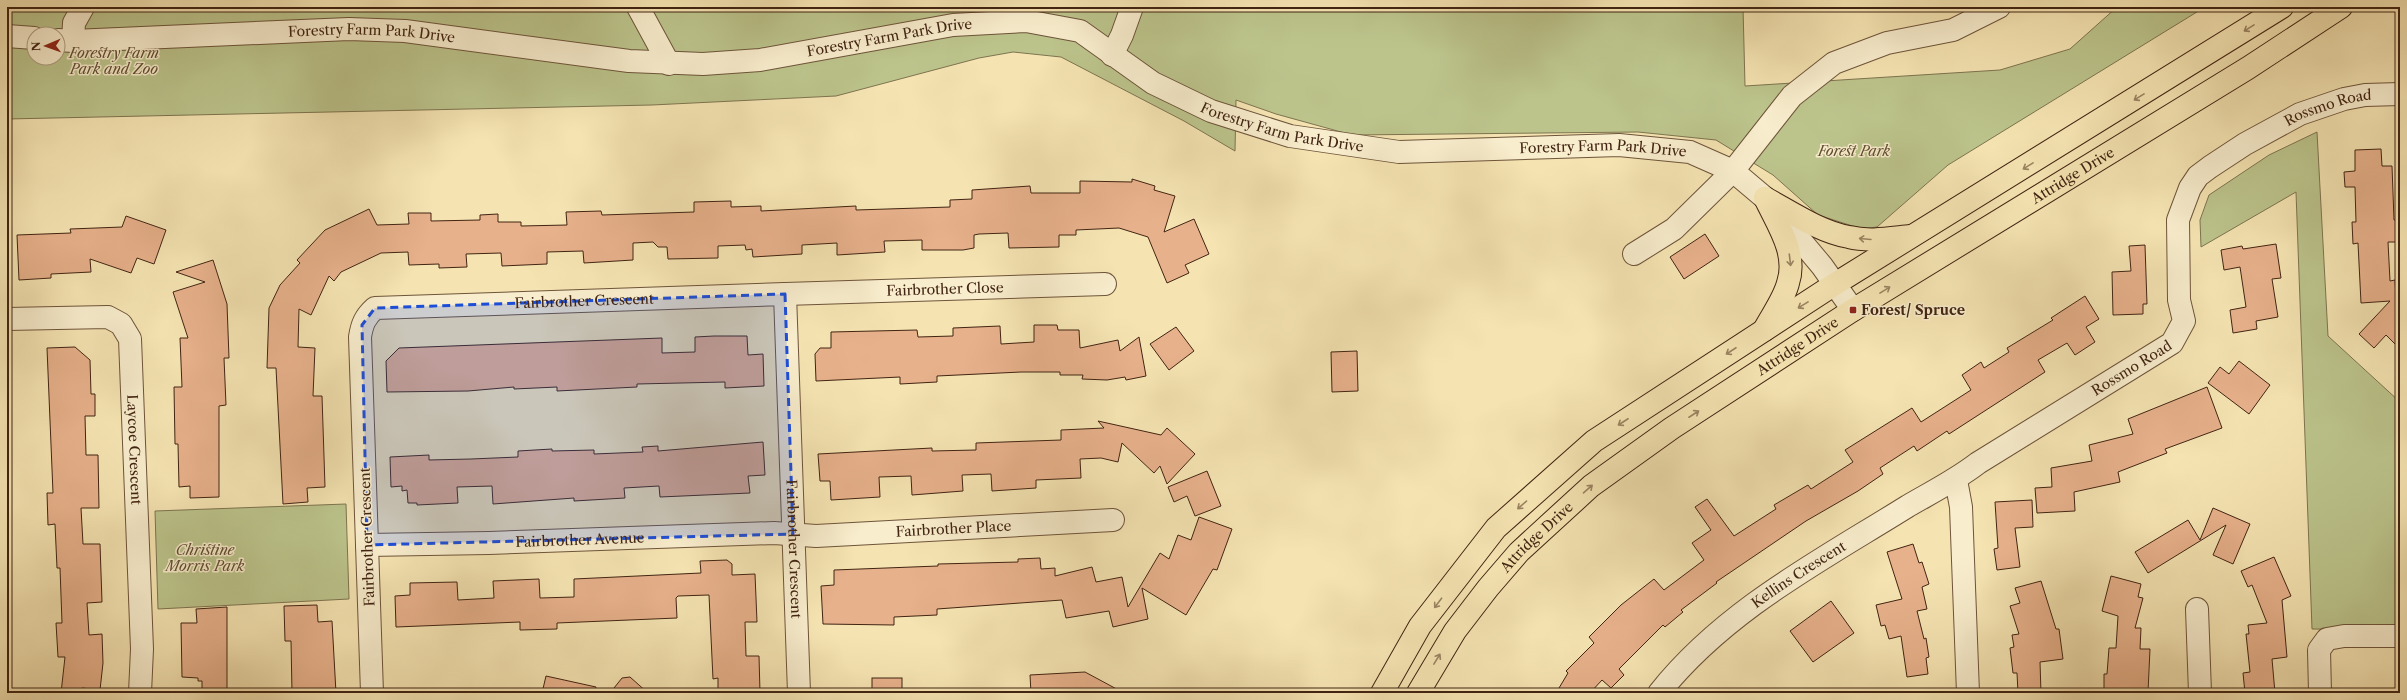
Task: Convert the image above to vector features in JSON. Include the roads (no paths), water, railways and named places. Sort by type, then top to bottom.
[{"type":"main road","points":[[1382,693],[1420,626],[1496,528],[1594,442],[1836,284],[1918,235],[2282,7]]},
{"type":"main road","name":"Attridge Drive","points":[[1418,693],[1455,631],[1488,588],[1519,552],[1591,486],[1672,428],[1853,310],[2248,68],[2341,7]]},
{"type":"main road","points":[[1765,198],[1815,224],[1848,237],[1872,240],[1918,235]]},
{"type":"main road","points":[[1764,330],[1788,283],[1791,262],[1786,241],[1765,198]]},
{"type":"street","name":"Forestry Farm Park Drive","points":[[83,7],[66,40],[349,29],[398,30],[629,61],[669,64],[703,64],[760,60],[953,25],[1026,21],[1080,31],[1154,83],[1211,111],[1290,136],[1319,142],[1399,152],[1619,145],[1690,152],[1733,171],[1765,198],[1836,284],[1853,310]]},
{"type":"street","points":[[638,7],[669,64]]},
{"type":"street","points":[[1112,54],[1122,35],[1132,7]]},
{"type":"street","points":[[1634,254],[1674,229],[1733,171],[1792,96],[1834,63],[1887,43],[1954,30],[1999,7]]},
{"type":"street","points":[[7,36],[26,37]]},
{"type":"street","name":"Rossmo Road","points":[[1956,480],[1978,463],[2172,343],[2184,321],[2179,300],[2178,220],[2190,188],[2210,166],[2245,144],[2314,108],[2344,99],[2365,95],[2400,94]]},
{"type":"street","name":"Fairbrother Close","points":[[785,294],[1105,284]]},
{"type":"street","name":"Fairbrother Crescent","points":[[372,693],[360,337],[362,325],[367,315],[375,308],[785,294],[799,693]]},
{"type":"street","name":"Laycoe Crescent","points":[[7,320],[108,317],[121,324],[130,339],[142,649],[140,693]]},
{"type":"street","points":[[1956,480],[1961,507],[1968,693]]},
{"type":"street","name":"Kellins Crescent","points":[[1659,693],[1682,666],[1709,640],[1767,593],[1921,498],[1956,480]]},
{"type":"street","name":"Fairbrother Place","points":[[794,534],[816,536],[1113,520]]},
{"type":"street","name":"Fairbrother Avenue","points":[[367,545],[489,543],[774,533],[794,534]]},
{"type":"street","points":[[2197,609],[2200,693]]},
{"type":"street","points":[[2320,693],[2319,650],[2327,639],[2344,636],[2400,636]]},
{"type":"place","name":"Forest/ Spruce","points":[[1853,310]]},
{"type":"park label","name":"Forestry Farm Park and Zoo","points":[[114,62]]},
{"type":"park label","name":"Forest Park","points":[[1854,151]]},
{"type":"park label","name":"Christine Morris Park","points":[[205,558]]}]
